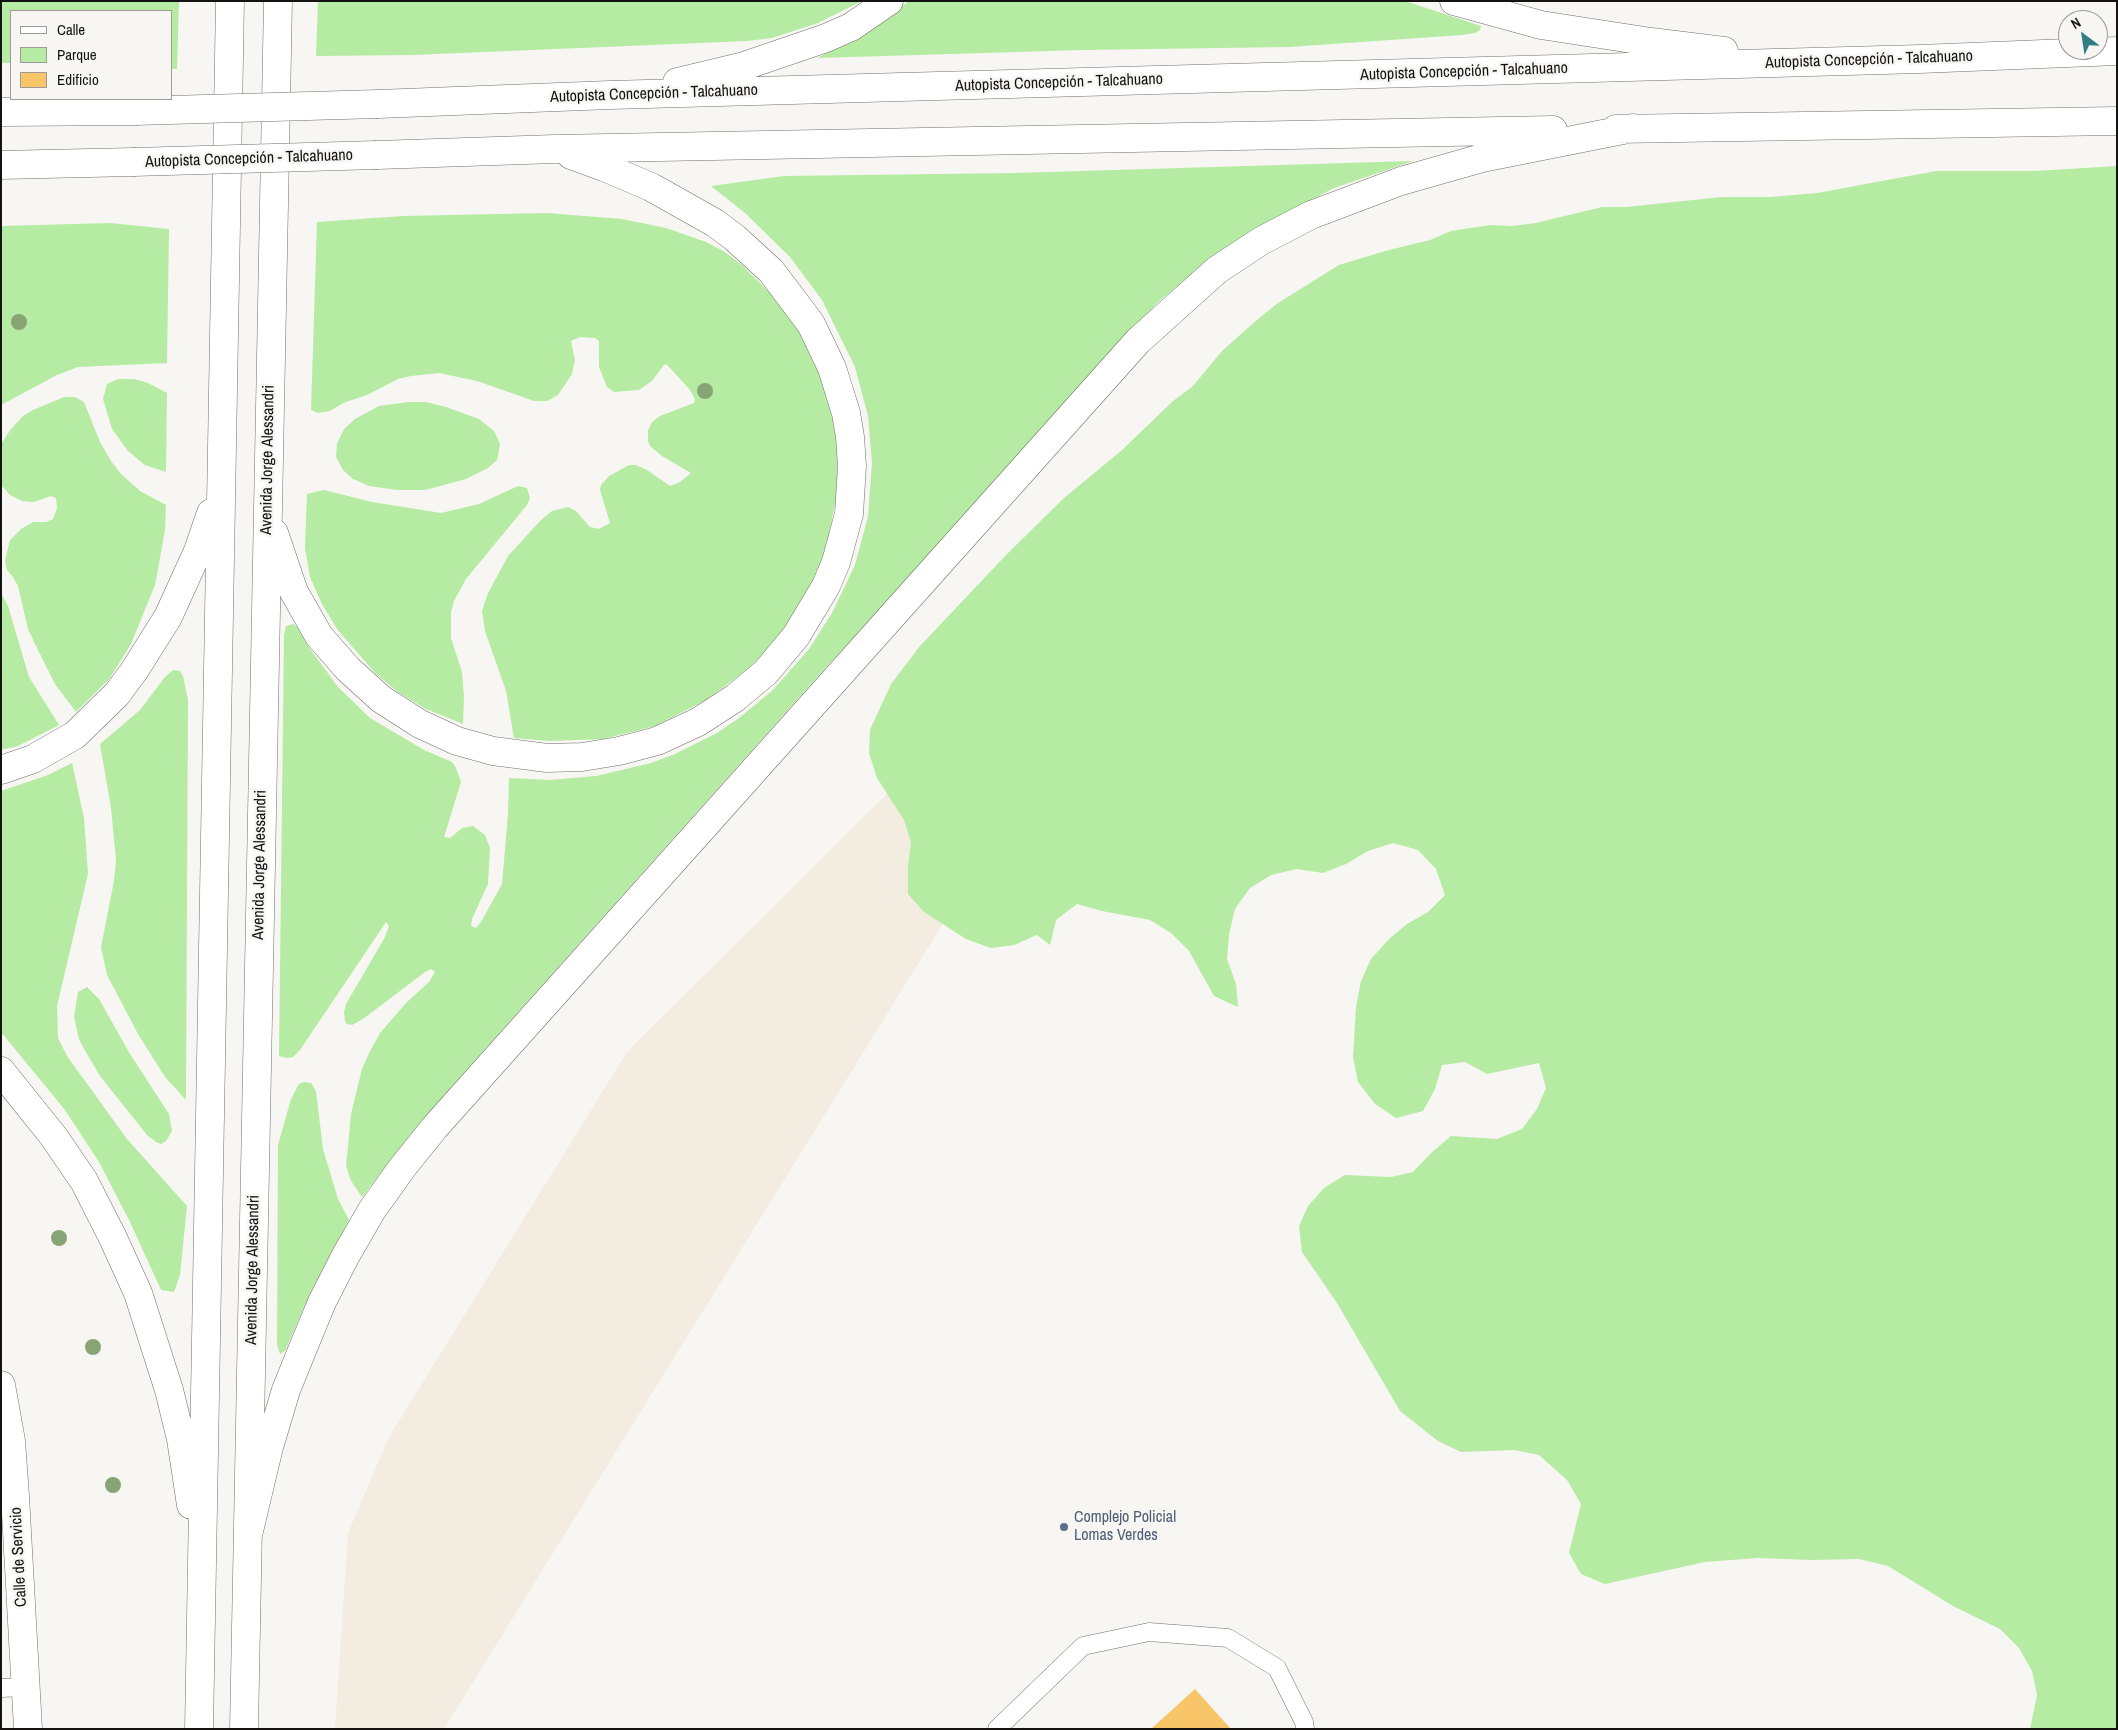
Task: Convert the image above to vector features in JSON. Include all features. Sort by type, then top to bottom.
[{"type":"main road","points":[[200,1729],[220,485],[230,1]]},
{"type":"main road","name":"Avenida Jorge Alessandri","points":[[244,1729],[278,1]]},
{"type":"main road","points":[[610,95],[744,66],[798,48],[851,27],[889,1]]},
{"type":"main road","points":[[1454,1],[1540,25],[1651,42],[1727,51],[1920,59]]},
{"type":"main road","name":"Autopista Concepción - Talcahuano","points":[[1,112],[378,104],[610,95],[1920,59],[2117,51]]},
{"type":"main road","name":"Autopista Concepción - Talcahuano","points":[[1,165],[555,149],[1633,128],[2117,121]]},
{"type":"main road","points":[[248,1535],[269,1447],[286,1390],[307,1338],[346,1255],[372,1210],[402,1168],[435,1127],[1138,341],[1217,270],[1261,241],[1311,215],[1401,182],[1482,158],[1633,128]]},
{"type":"main road","points":[[267,508],[276,542],[294,592],[311,622],[332,652],[364,686],[401,712],[450,738],[493,752],[547,758],[582,757],[619,751],[658,741],[698,722],[729,702],[766,672],[796,636],[817,604],[836,562],[848,514],[851,493],[852,466],[846,413],[832,368],[823,347],[811,324],[771,271],[735,238],[715,223],[651,187],[555,149]]},
{"type":"main road","points":[[1,770],[33,759],[75,736],[95,717],[122,686],[168,617],[198,551],[220,485]]},
{"type":"main road","points":[[1,1071],[54,1138],[84,1181],[138,1293],[169,1390],[181,1439],[203,1579]]},
{"type":"main road","name":"Calle de Servicio","points":[[1,1385],[11,1441],[14,1478],[14,1687],[28,1729]]},
{"type":"lane","points":[[997,1729],[1083,1646],[1149,1632],[1228,1638],[1269,1663],[1277,1668],[1304,1722],[1305,1729]]},
{"type":"shaded area","points":[[1083,599],[1128,625],[444,1729],[335,1729],[348,1533],[389,1437],[627,1052]]},
{"type":"green space","points":[[1,1],[179,1],[177,69],[172,69],[172,10],[10,10],[10,63],[1,63]]},
{"type":"green space","points":[[318,1],[862,1],[818,23],[772,38],[747,41],[413,55],[316,56]]},
{"type":"green space","points":[[909,1],[1405,1],[1481,26],[1480,30],[1475,33],[1462,35],[1289,47],[1084,50],[817,58],[869,31]]},
{"type":"green space","points":[[1413,161],[1334,188],[1247,234],[1216,254],[1158,302],[1100,364],[967,516],[828,665],[469,1067],[409,1136],[362,1197],[351,1181],[346,1166],[351,1114],[362,1069],[380,1033],[406,1003],[429,982],[435,972],[431,969],[425,972],[363,1019],[352,1025],[347,1024],[344,1012],[346,1004],[385,937],[389,926],[386,922],[300,1050],[293,1057],[279,1056],[284,635],[286,626],[293,624],[297,627],[310,649],[338,687],[370,718],[424,750],[452,762],[456,768],[461,782],[444,837],[450,838],[462,828],[473,826],[485,835],[490,848],[488,884],[472,919],[471,926],[476,928],[502,884],[509,778],[550,780],[596,776],[651,763],[675,754],[717,733],[739,718],[773,690],[809,649],[832,613],[855,565],[868,516],[872,463],[868,416],[855,367],[822,300],[790,257],[745,213],[711,186],[784,176],[1015,173]]},
{"type":"green space","points":[[2117,166],[2117,1729],[2030,1729],[2037,1695],[2032,1671],[2019,1648],[2000,1629],[1953,1606],[1888,1566],[1859,1559],[1758,1558],[1705,1562],[1605,1584],[1581,1574],[1569,1553],[1581,1504],[1567,1480],[1539,1455],[1514,1450],[1461,1452],[1438,1441],[1400,1411],[1337,1303],[1302,1252],[1299,1226],[1308,1206],[1324,1188],[1345,1175],[1391,1177],[1413,1172],[1451,1136],[1497,1139],[1522,1129],[1537,1109],[1546,1088],[1539,1063],[1487,1074],[1465,1062],[1442,1065],[1435,1089],[1423,1111],[1396,1118],[1375,1104],[1358,1082],[1353,1057],[1356,1007],[1361,981],[1371,959],[1389,939],[1407,924],[1428,912],[1445,895],[1436,869],[1418,850],[1393,843],[1368,851],[1346,864],[1323,873],[1297,869],[1271,875],[1250,888],[1235,909],[1229,934],[1227,959],[1236,984],[1238,1007],[1214,996],[1189,951],[1171,933],[1150,920],[1077,904],[1056,920],[1050,945],[1037,935],[1014,945],[991,948],[966,939],[924,912],[908,894],[908,867],[911,842],[904,820],[877,778],[869,753],[870,730],[891,684],[920,646],[1007,554],[1064,498],[1121,451],[1173,401],[1192,387],[1222,351],[1258,319],[1278,303],[1339,265],[1430,240],[1451,231],[1490,225],[1512,226],[1536,223],[1602,207],[1626,207],[1722,197],[1771,197],[1817,193],[1936,171],[2035,171]]},
{"type":"green space","points":[[547,213],[622,219],[666,228],[706,242],[725,252],[743,266],[777,300],[806,340],[817,365],[833,414],[837,440],[837,494],[827,545],[810,592],[784,632],[749,668],[706,700],[655,726],[603,739],[550,741],[514,738],[506,691],[485,631],[482,611],[488,593],[508,556],[541,520],[552,511],[568,507],[576,511],[590,527],[599,529],[610,523],[600,490],[601,485],[609,476],[629,465],[636,465],[647,470],[670,486],[680,482],[691,473],[662,456],[650,446],[648,441],[648,430],[652,422],[660,416],[694,403],[695,399],[690,390],[666,364],[652,381],[639,390],[614,392],[607,387],[599,367],[599,341],[595,338],[580,337],[571,341],[575,360],[572,374],[558,395],[547,401],[534,401],[477,381],[439,373],[398,379],[367,395],[343,403],[330,411],[318,413],[311,410],[317,222],[403,216]]},
{"type":"green space","points":[[110,223],[169,229],[167,363],[78,367],[57,375],[1,405],[1,226]]},
{"type":"green space","points":[[118,379],[134,379],[148,383],[167,393],[166,472],[145,465],[128,451],[112,429],[103,399],[107,384]]},
{"type":"green space","points":[[64,397],[75,397],[84,402],[100,442],[121,474],[140,491],[166,505],[165,530],[155,585],[131,644],[110,678],[76,712],[55,684],[35,644],[28,629],[18,586],[7,570],[5,561],[10,540],[21,529],[33,522],[46,522],[53,519],[57,508],[56,498],[51,496],[34,502],[22,501],[10,495],[1,485],[1,444],[11,429],[23,416]]},
{"type":"green space","points":[[426,402],[479,419],[494,431],[497,437],[500,445],[497,460],[488,468],[466,479],[425,490],[397,490],[369,486],[353,479],[343,470],[336,457],[337,444],[344,429],[355,419],[379,406]]},
{"type":"green space","points":[[518,486],[527,488],[530,498],[527,505],[466,579],[454,601],[451,612],[451,638],[462,672],[464,697],[463,724],[426,709],[398,692],[375,673],[337,629],[322,604],[310,577],[305,548],[307,494],[324,490],[372,502],[441,513],[479,504]]},
{"type":"green space","points":[[1,593],[8,606],[29,677],[59,725],[18,746],[1,750]]},
{"type":"green space","points":[[173,670],[180,671],[183,676],[188,700],[186,1100],[165,1077],[138,1034],[107,975],[101,947],[114,881],[116,860],[111,808],[100,744],[140,710],[165,677]]},
{"type":"green space","points":[[72,763],[84,818],[88,874],[57,1006],[58,1038],[67,1056],[127,1139],[187,1206],[180,1275],[174,1292],[161,1290],[130,1222],[99,1162],[65,1110],[1,1032],[1,791],[48,775]]},
{"type":"green space","points":[[87,987],[99,999],[130,1054],[169,1114],[172,1131],[166,1141],[161,1144],[147,1135],[100,1076],[79,1039],[74,1017],[78,992]]},
{"type":"green space","points":[[304,1082],[311,1083],[316,1091],[323,1149],[338,1199],[349,1220],[304,1307],[285,1351],[280,1354],[277,1345],[278,1145],[291,1099],[299,1084]]},
{"type":"building","points":[[1195,1689],[1231,1729],[1151,1729]]},
{"type":"place","name":"Complejo Policial Lomas Verdes","points":[[1064,1527]]}]
